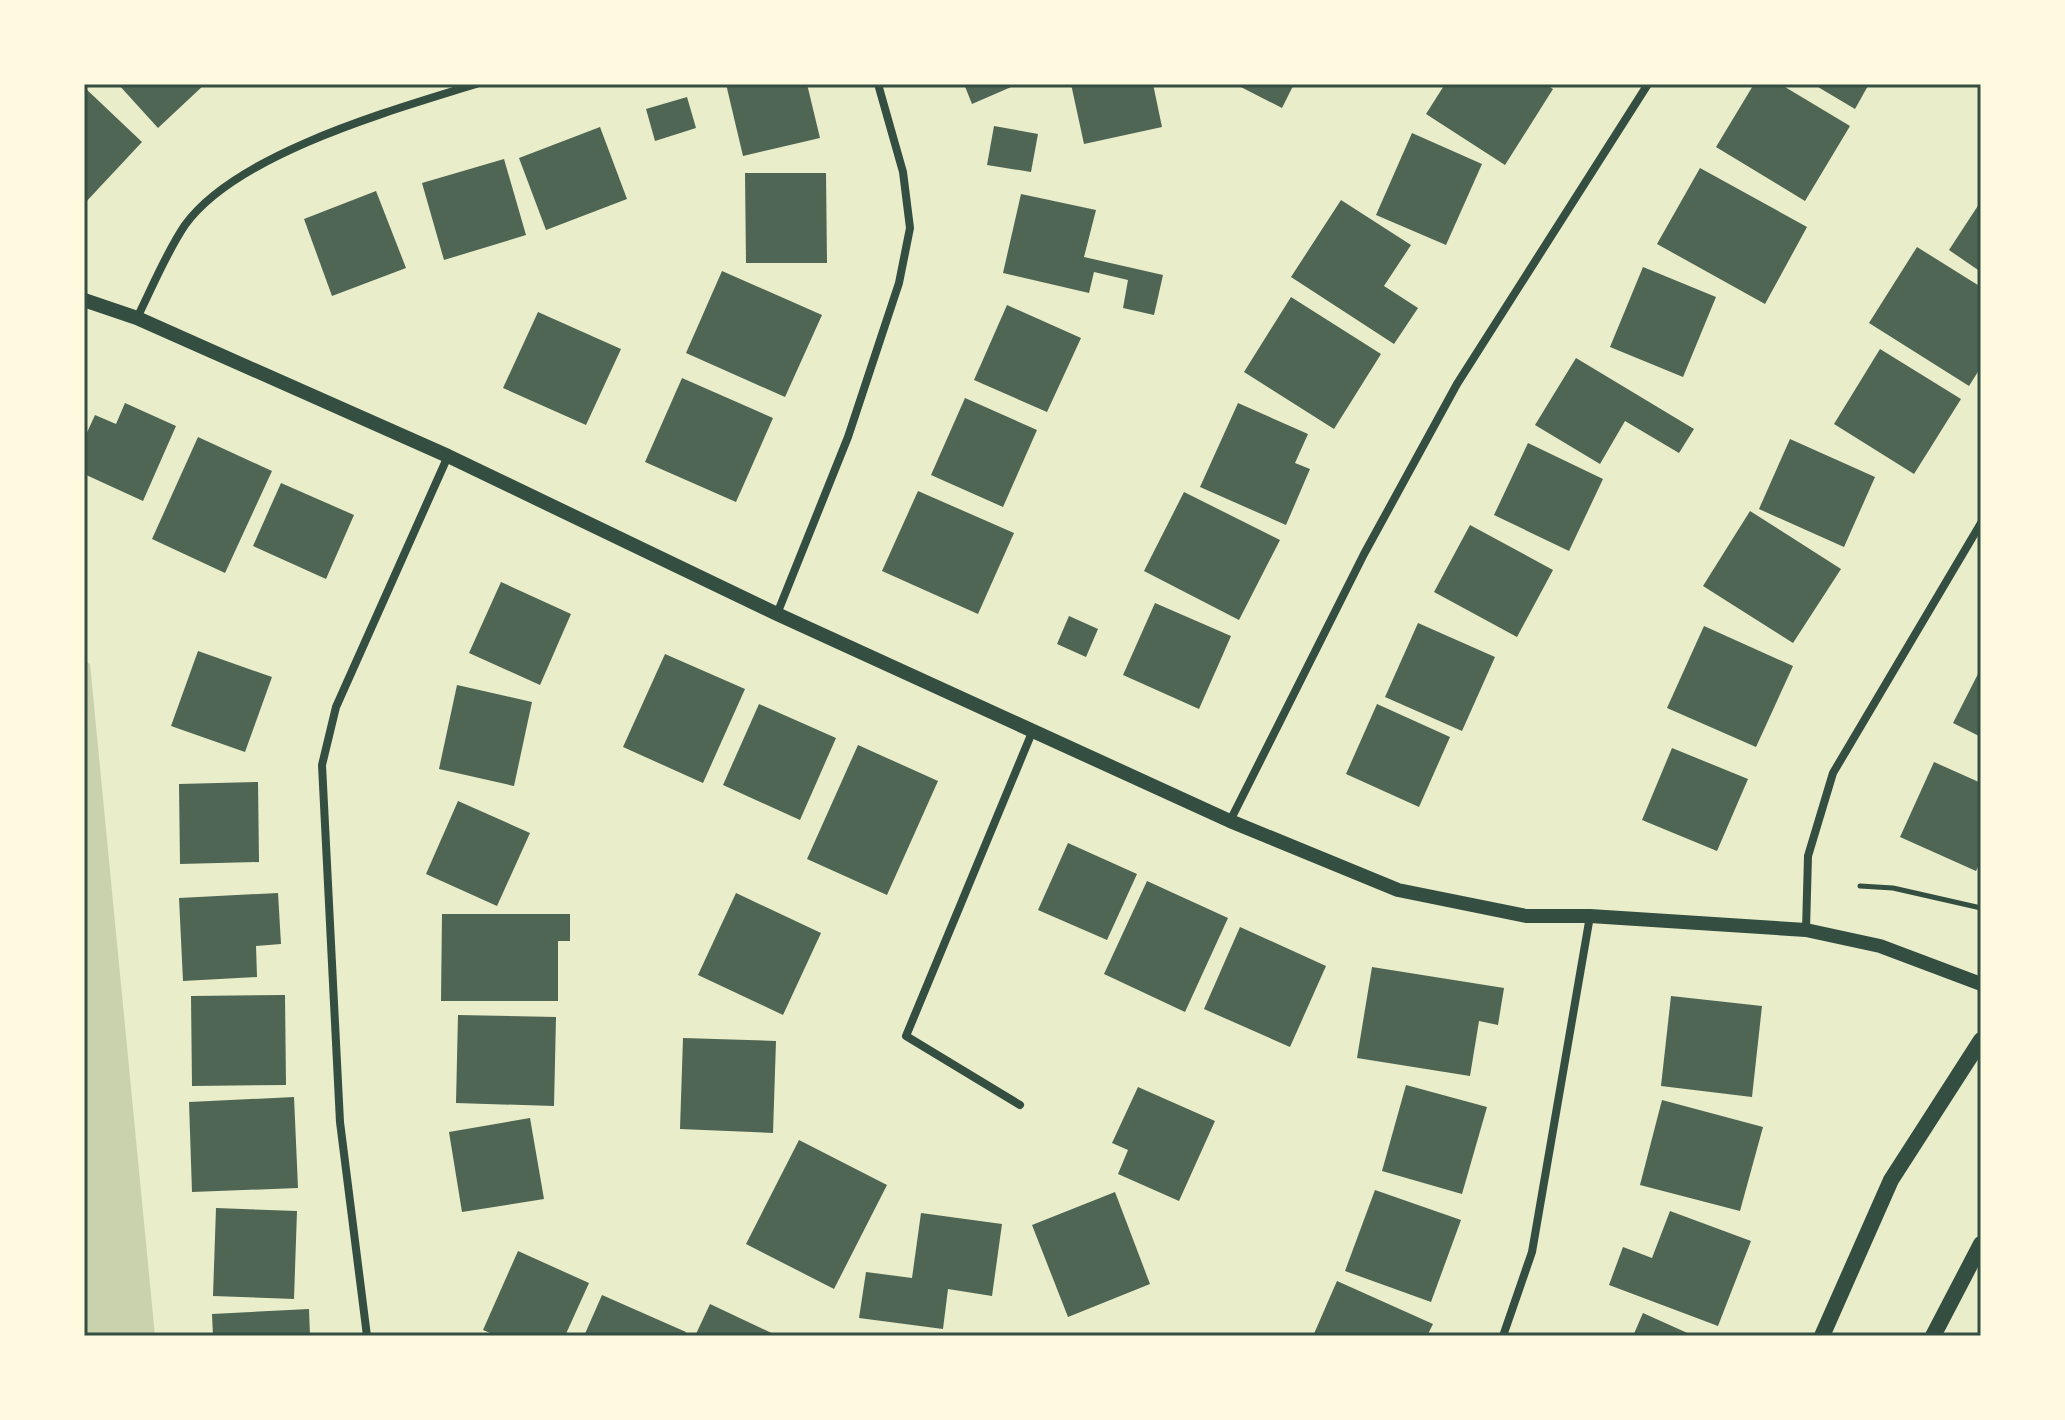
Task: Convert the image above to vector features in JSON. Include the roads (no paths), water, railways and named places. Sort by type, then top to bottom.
[{"type":"main road","points":[[1822,1336],[1891,1180],[1981,1040]]},
{"type":"main road","points":[[1933,1336],[1981,1244]]},
{"type":"street","points":[[137,318],[186,224],[227,186],[284,153],[394,109],[476,84]]},
{"type":"street","points":[[777,614],[848,437],[899,283],[910,228],[903,172],[878,84]]},
{"type":"street","points":[[1230,821],[1364,554],[1457,384],[1648,84]]},
{"type":"street","points":[[84,300],[137,318],[448,456],[777,614],[1230,821],[1398,890],[1526,916],[1590,916],[1806,930],[1880,946],[1981,984]]},
{"type":"street","points":[[367,1336],[340,1122],[322,765],[336,707],[448,456]]},
{"type":"street","points":[[1806,930],[1808,856],[1833,773],[1981,523]]},
{"type":"street","points":[[1020,1105],[906,1036],[1033,730]]},
{"type":"street","points":[[1503,1336],[1532,1252],[1590,916]]}]
